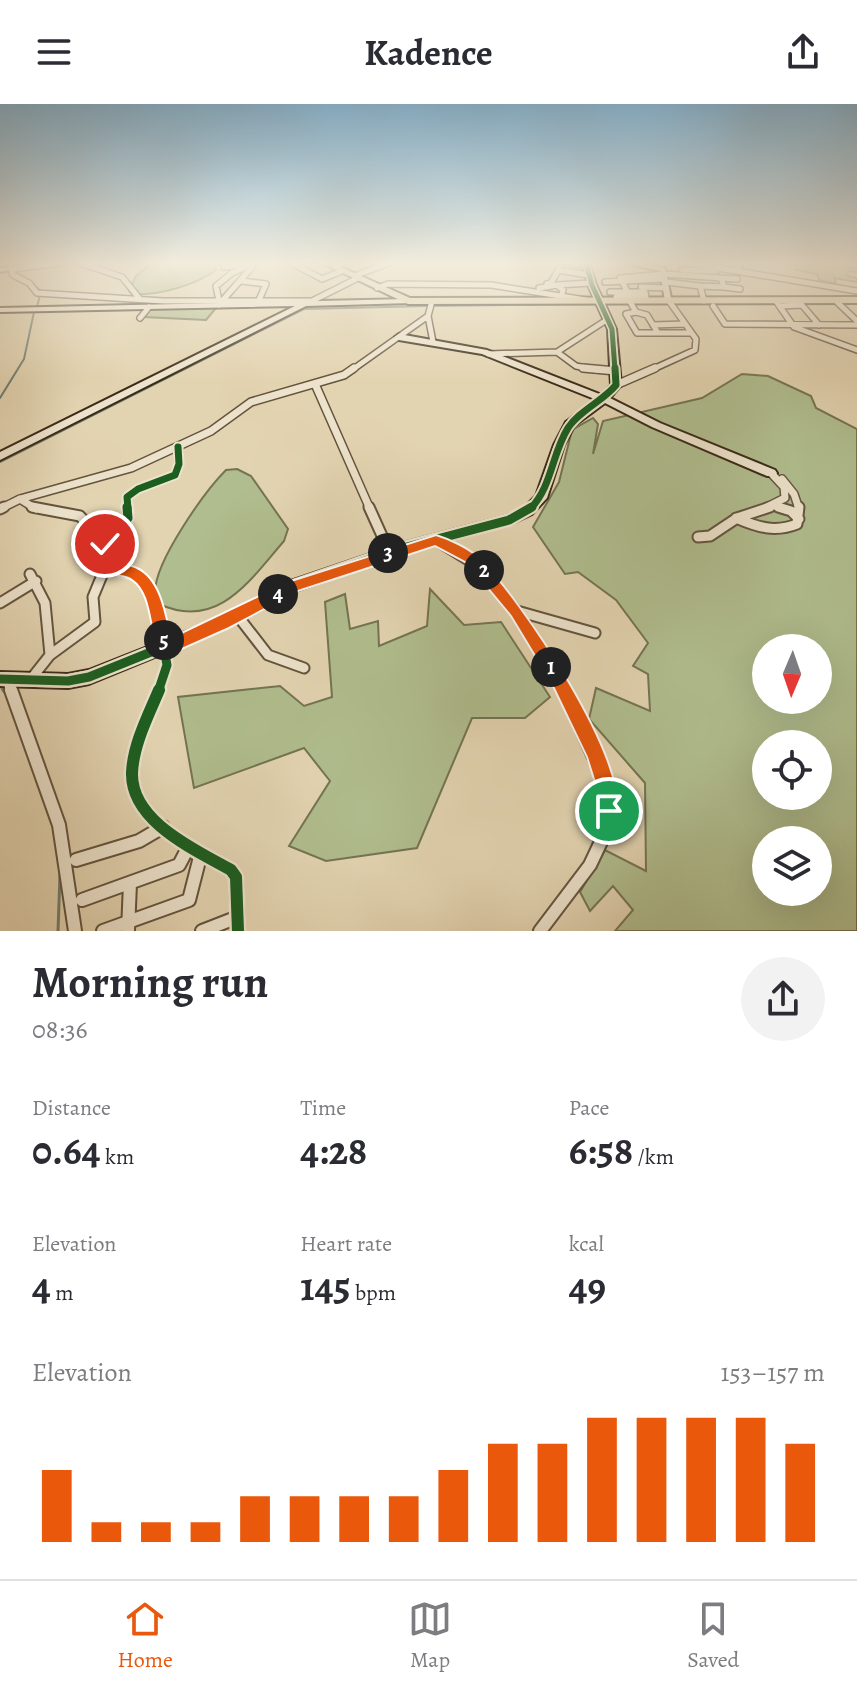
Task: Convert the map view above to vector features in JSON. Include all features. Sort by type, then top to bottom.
[{"type":"main road","points":[[662,302],[778,304],[846,302]]},
{"type":"street","points":[[212,302],[378,302]]},
{"type":"street","points":[[0,310],[149,307],[228,302]]},
{"type":"street","points":[[0,509],[20,499],[131,468],[230,420],[251,402],[344,375],[428,316],[432,302]]},
{"type":"street","points":[[599,302],[608,319],[616,385]]},
{"type":"street","points":[[628,302],[626,314],[637,333],[691,333]]},
{"type":"street","points":[[634,302],[658,333]]},
{"type":"street","points":[[0,456],[306,303]]},
{"type":"street","points":[[75,931],[59,825],[2,676],[68,681],[89,677],[166,648],[293,586],[403,548],[509,520],[534,507],[541,498],[563,435],[580,414],[604,399],[616,385],[695,350],[697,343],[670,303]]},
{"type":"street","points":[[709,303],[725,324],[857,323]]},
{"type":"street","points":[[837,303],[857,323]]},
{"type":"street","points":[[778,304],[791,325],[857,350]]},
{"type":"street","points":[[778,304],[802,305],[819,325]]},
{"type":"street","points":[[141,317],[149,307]]},
{"type":"street","points":[[428,316],[433,342]]},
{"type":"street","points":[[488,354],[557,352],[608,319]]},
{"type":"street","points":[[653,325],[685,324]]},
{"type":"street","points":[[399,337],[488,354],[604,399],[656,425],[771,473],[787,483],[796,495],[799,519]]},
{"type":"street","points":[[557,352],[564,361],[579,367],[616,371]]},
{"type":"street","points":[[315,384],[383,538],[403,548]]},
{"type":"street","points":[[31,679],[50,655],[95,622],[93,597],[105,568],[101,551],[128,518],[125,502],[130,493],[175,475],[179,464],[178,447]]},
{"type":"street","points":[[698,537],[711,537],[736,518],[773,506],[787,494],[771,473]]},
{"type":"street","points":[[20,499],[36,512],[62,512],[87,520],[96,539],[105,544]]},
{"type":"street","points":[[773,506],[791,511],[799,519]]},
{"type":"street","points":[[736,518],[757,528],[774,530],[790,527],[799,519]]},
{"type":"street","points":[[372,559],[383,538]]},
{"type":"street","points":[[436,540],[472,559],[516,611],[558,678],[595,754],[608,792],[607,828],[596,853],[579,881],[545,919],[540,931]]},
{"type":"street","points":[[105,568],[134,573],[144,583],[156,604],[166,648],[167,665],[132,775],[139,800],[163,827],[231,870],[236,877],[238,924],[202,931]]},
{"type":"street","points":[[0,603],[33,578],[46,603],[50,655]]},
{"type":"street","points":[[516,611],[595,633]]},
{"type":"street","points":[[237,615],[268,655],[304,668]]},
{"type":"street","points":[[76,860],[139,841],[163,827]]},
{"type":"street","points":[[82,900],[179,865],[195,850]]},
{"type":"street","points":[[103,931],[129,926],[189,900],[195,850]]},
{"type":"street","points":[[129,926],[130,883]]},
{"type":"green space","points":[[216,308],[206,320],[145,317],[150,309]]},
{"type":"green space","points":[[742,374],[768,376],[811,396],[816,408],[857,429],[857,931],[615,931],[633,910],[613,886],[590,911],[580,892],[605,850],[646,871],[645,783],[589,719],[596,688],[650,711],[648,674],[633,666],[648,643],[616,600],[578,572],[565,574],[533,527],[559,482],[572,430],[593,418],[598,424],[593,454],[603,421],[702,398]]},
{"type":"green space","points":[[237,469],[251,476],[288,529],[284,541],[245,585],[216,606],[199,611],[180,611],[159,604],[155,592],[157,579],[172,545],[217,480],[226,470]]},
{"type":"green space","points":[[430,589],[464,625],[501,622],[550,697],[525,718],[472,718],[417,848],[326,861],[289,846],[330,781],[304,748],[194,788],[178,697],[280,686],[304,706],[332,697],[325,602],[345,594],[350,629],[378,621],[379,646],[427,626]]},
{"type":"waterway","points":[[37,307],[38,302]]},
{"type":"waterway","points":[[674,304],[784,303]]},
{"type":"waterway","points":[[802,303],[836,303]]},
{"type":"waterway","points":[[842,303],[857,303]]},
{"type":"waterway","points":[[434,306],[596,304]]},
{"type":"waterway","points":[[602,304],[628,304]]},
{"type":"waterway","points":[[634,304],[668,304]]},
{"type":"waterway","points":[[0,462],[304,309],[428,306]]},
{"type":"waterway","points":[[0,398],[24,359],[34,312]]},
{"type":"waterway","points":[[0,686],[4,692]]},
{"type":"waterway","points":[[3,690],[7,695]]},
{"type":"waterway","points":[[58,931],[60,874]]},
{"type":"cycle path","points":[[0,679],[68,681],[89,677],[223,623],[293,586],[403,548],[509,520],[528,511],[541,498],[559,445],[570,424],[604,399],[616,385],[612,329],[600,302]]},
{"type":"cycle path","points":[[178,447],[179,464],[175,475],[138,489],[127,497],[128,518],[108,541],[102,560],[105,568],[133,573],[144,583],[156,604],[164,642],[167,665],[133,763],[135,792],[155,820],[186,844],[231,870],[236,877],[238,931]]},
{"type":"route","points":[[105,544],[101,551],[105,568],[134,573],[144,583],[156,604],[166,648],[223,623],[293,586],[403,548],[436,540],[472,559],[516,611],[558,678],[603,774],[609,811]]}]
